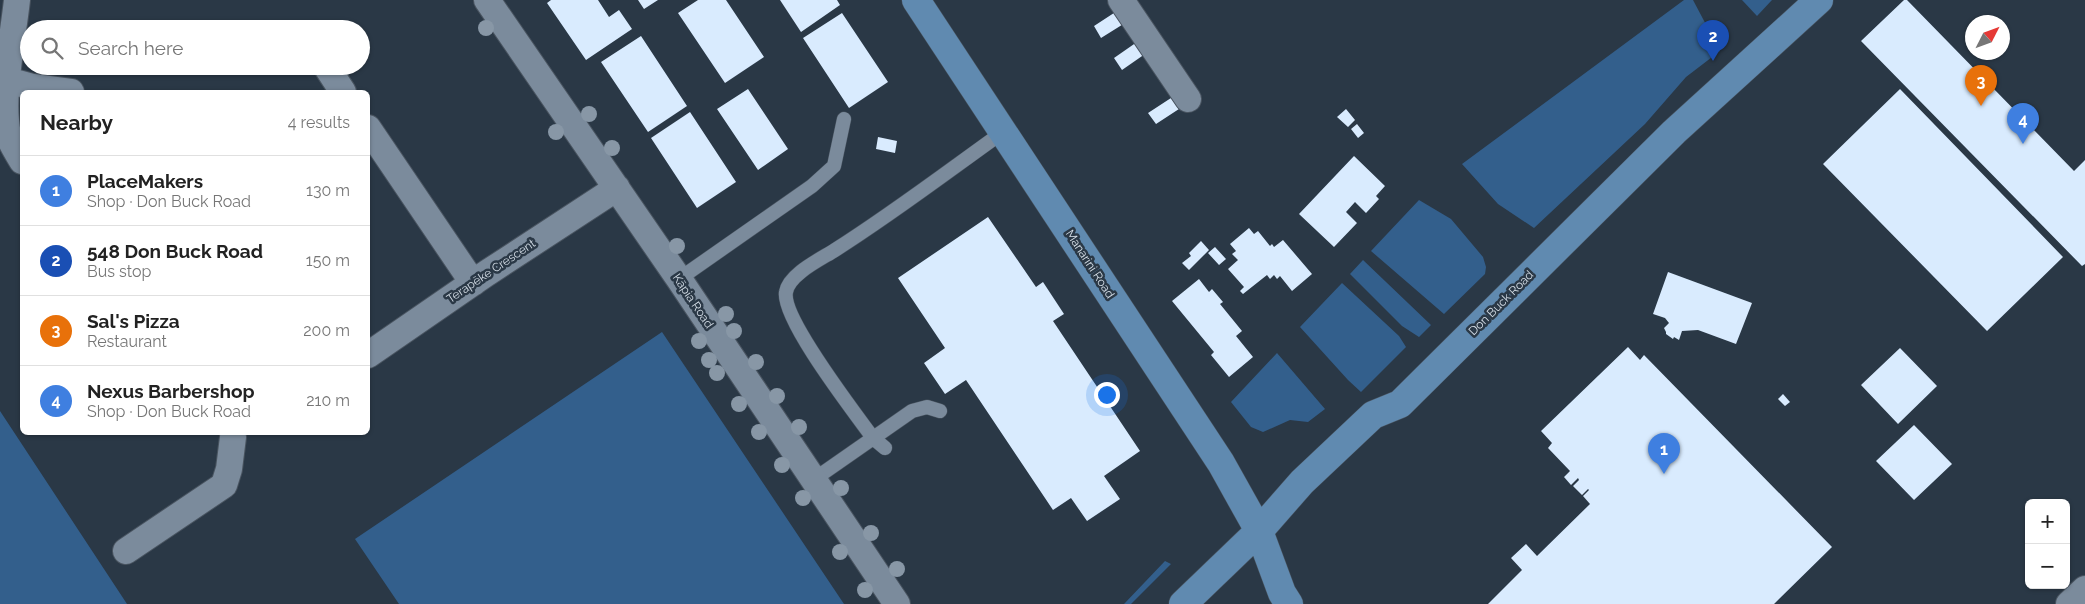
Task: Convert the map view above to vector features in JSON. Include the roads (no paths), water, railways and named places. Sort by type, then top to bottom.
[{"type":"main road","name":"Manarini Road","points":[[916,0],[1221,463],[1259,530],[1282,593],[1289,604]]},
{"type":"main road","name":"Don Buck Road","points":[[1183,604],[1259,530],[1318,466],[1373,414],[1400,404],[1668,138],[1819,0]]},
{"type":"street","points":[[17,0],[5,103],[8,134],[20,158]]},
{"type":"street","name":"Kāpia Road","points":[[487,0],[679,279],[897,604]]},
{"type":"street","points":[[1121,0],[1188,98]]},
{"type":"street","points":[[332,75],[343,90]]},
{"type":"street","points":[[7,80],[56,90]]},
{"type":"street","points":[[370,131],[473,283]]},
{"type":"street","name":"Terapēke Crescent","points":[[370,355],[473,283],[616,188]]},
{"type":"street","points":[[126,551],[224,485],[229,469],[234,435]]},
{"type":"street","points":[[2069,604],[2085,589]]},
{"type":"lane","points":[[679,279],[812,186],[834,166],[844,119]]},
{"type":"lane","points":[[885,448],[873,438],[800,333],[789,309],[786,292],[791,282],[802,271],[863,233],[1003,132]]},
{"type":"lane","points":[[814,480],[912,411],[927,407],[940,411]]},
{"type":"place","name":"548 Don Buck Road","points":[[1713,61]]},
{"type":"place","name":"Sal's Pizza","points":[[1981,106]]},
{"type":"place","name":"Nexus Barbershop","points":[[2023,144]]},
{"type":"place","name":"PlaceMakers","points":[[1664,474]]}]
